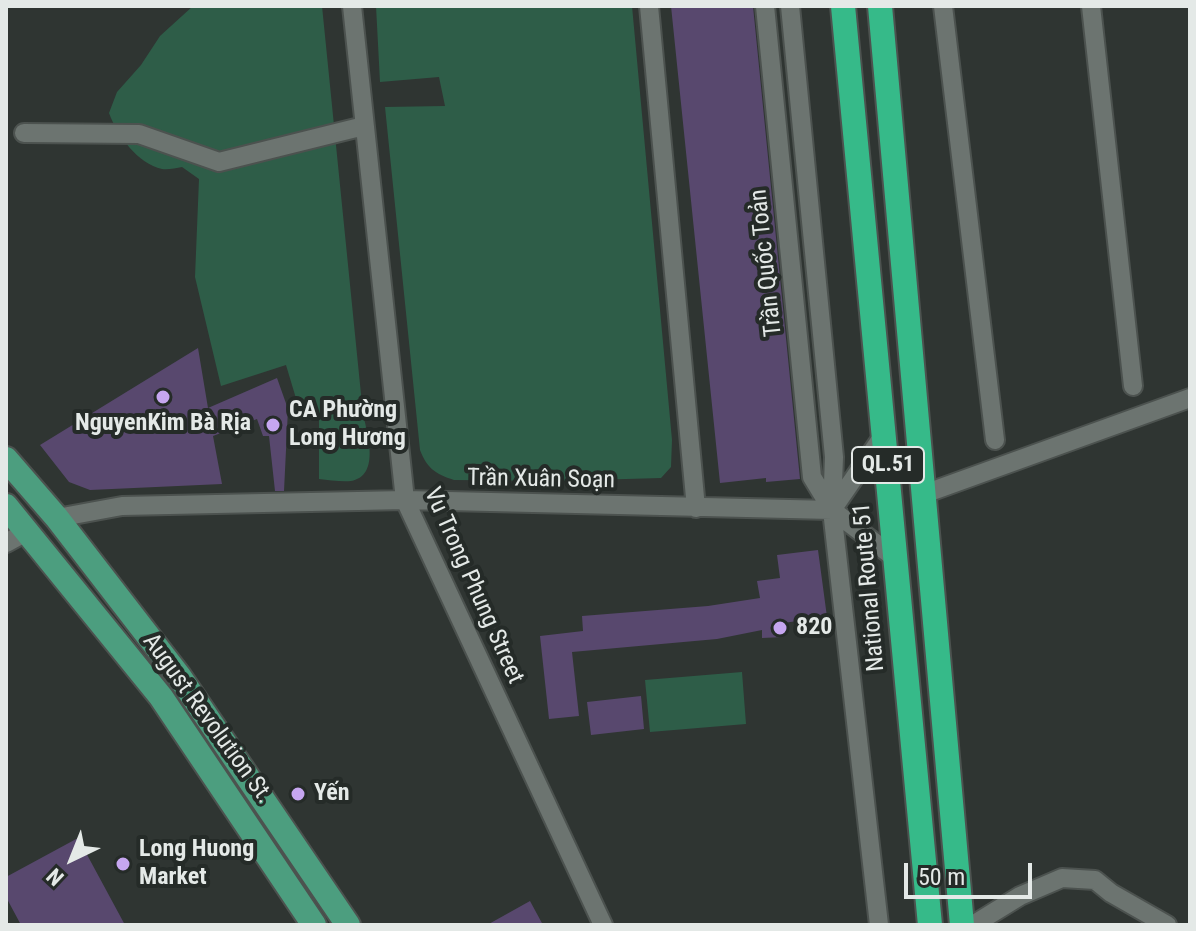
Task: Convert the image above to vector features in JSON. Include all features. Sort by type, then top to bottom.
[{"type":"highway","name":"National Route 51","points":[[843,6],[930,925]]},
{"type":"highway","name":"QL.51","points":[[880,6],[962,925]]},
{"type":"main road","name":"August Revolution St.","points":[[6,459],[57,518],[179,676],[348,925]]},
{"type":"main road","name":"August Revolution St.","points":[[6,506],[16,538],[161,697],[314,925]]},
{"type":"main road","points":[[16,538],[57,518]]},
{"type":"street","name":"Vu Trong Phung Street","points":[[352,6],[405,500],[603,925]]},
{"type":"street","points":[[649,6],[696,508]]},
{"type":"street","name":"Trần Quốc Toản","points":[[765,6],[812,477],[832,510]]},
{"type":"street","name":"Trần Quốc Toản","points":[[790,6],[834,457],[832,510],[879,925]]},
{"type":"street","points":[[943,6],[995,440]]},
{"type":"street","points":[[1091,6],[1133,386]]},
{"type":"street","points":[[768,37],[793,32]]},
{"type":"street","points":[[24,133],[139,134],[219,162],[364,126]]},
{"type":"street","points":[[793,278],[817,275]]},
{"type":"street","points":[[924,494],[1190,398]]},
{"type":"street","points":[[885,433],[832,510],[895,558]]},
{"type":"street","name":"Trần Xuân Soạn","points":[[57,518],[122,506],[405,500],[832,510]]},
{"type":"street","points":[[973,925],[1020,896],[1062,878],[1095,880],[1111,893],[1167,925]]},
{"type":"green space","points":[[193,6],[322,6],[363,414],[370,452],[366,471],[351,481],[319,479],[319,419],[301,415],[286,365],[221,386],[195,277],[199,179],[182,167],[162,169],[145,161],[123,139],[109,113],[117,92],[141,65],[160,36]]},
{"type":"green space","points":[[376,6],[632,6],[672,440],[671,467],[661,478],[454,480],[429,466],[420,450],[385,107],[445,106],[439,77],[380,82]]},
{"type":"green space","points":[[742,672],[746,724],[650,732],[645,680]]},
{"type":"building","points":[[671,6],[753,6],[800,479],[766,482],[766,478],[720,483]]},
{"type":"building","name":"NguyenKim Bà Rịa","points":[[198,348],[208,408],[277,378],[288,409],[284,491],[275,491],[269,436],[263,436],[257,419],[213,436],[222,484],[90,490],[69,482],[40,445]]},
{"type":"building","points":[[818,550],[827,617],[783,623],[784,637],[762,638],[762,630],[717,639],[572,652],[579,716],[549,719],[540,636],[583,631],[582,616],[708,606],[760,598],[757,581],[780,578],[777,555]]},
{"type":"building","points":[[641,696],[644,729],[591,735],[587,702]]},
{"type":"building","points":[[78,838],[125,925],[21,925],[6,897],[6,877]]},
{"type":"building","points":[[530,901],[543,925],[487,925]]},
{"type":"place","name":"NguyenKim Bà Rịa","points":[[163,397]]},
{"type":"place","name":"CA Phường Long Hương","points":[[273,425]]},
{"type":"place","name":"820","points":[[780,628]]},
{"type":"place","name":"Yến","points":[[298,794]]},
{"type":"place","name":"Long Huong Market","points":[[123,864]]}]
